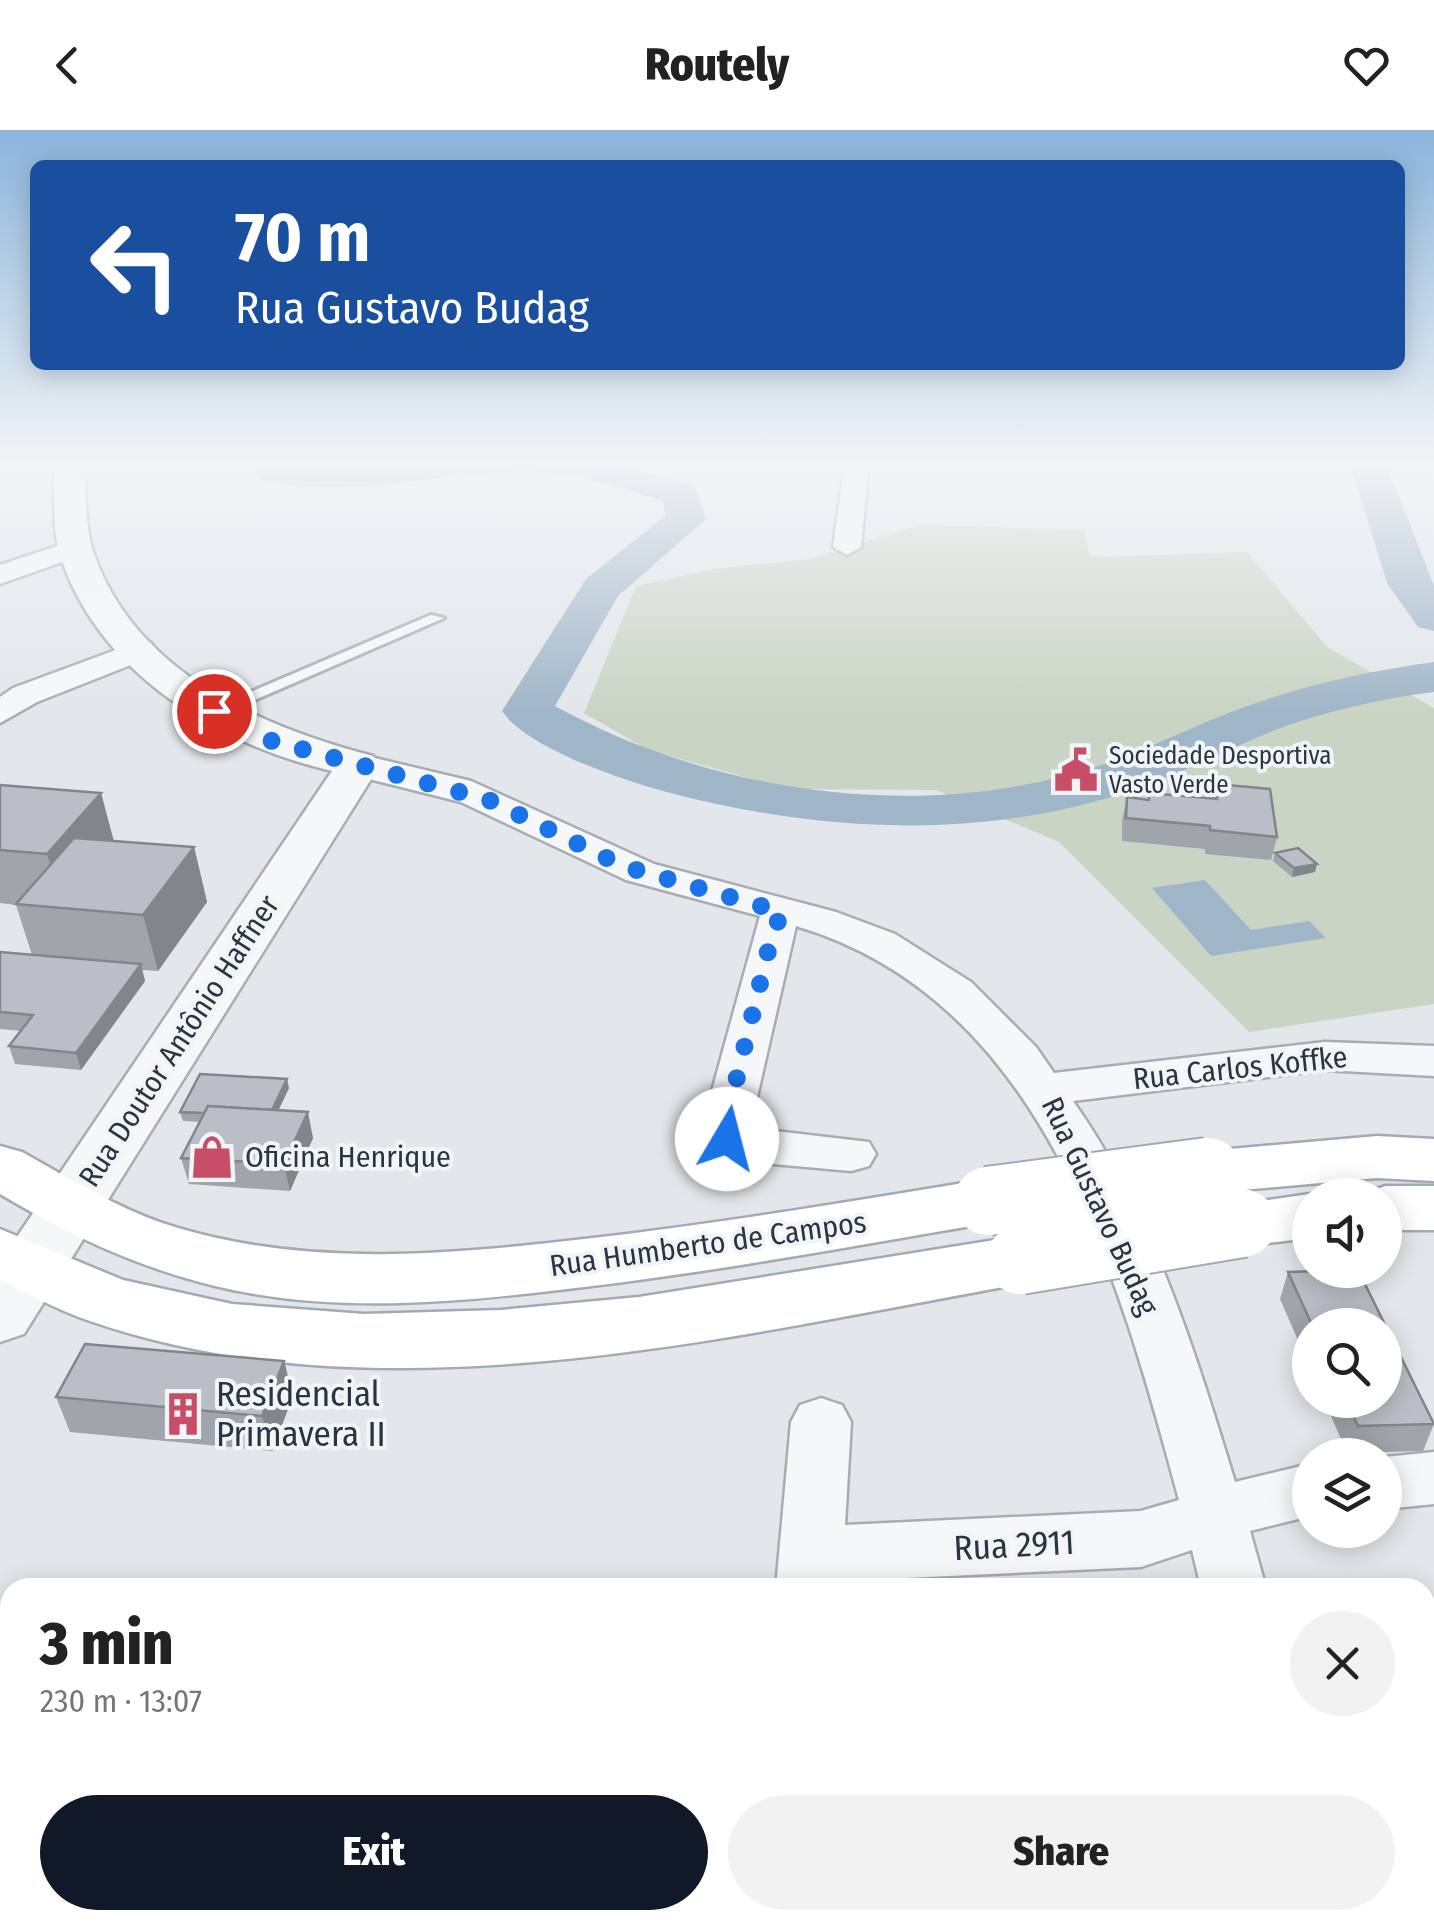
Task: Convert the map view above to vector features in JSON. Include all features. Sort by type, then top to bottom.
[{"type":"main road","name":"Rua Humberto de Campos","points":[[10,1280],[186,1322],[315,1340],[446,1340],[599,1326],[1020,1260],[1376,1156],[1434,1160]]},
{"type":"main road","name":"Rua Humberto de Campos","points":[[0,1167],[70,1207],[169,1250],[270,1272],[356,1281],[446,1278],[660,1256],[988,1201],[1225,1197],[1292,1212]]},
{"type":"main road","points":[[1402,1208],[1434,1208]]},
{"type":"street","points":[[0,575],[75,548]]},
{"type":"street","name":"Rua Gustavo Budag","points":[[75,548],[100,604],[140,650],[214,711],[272,741],[475,795],[623,866],[839,926],[919,965],[1006,1038],[1047,1089],[1076,1139],[1147,1299],[1231,1578]]},
{"type":"street","points":[[0,713],[25,695],[140,650]]},
{"type":"street","name":"Rua Doutor Antônio Haffner","points":[[10,1280],[70,1207],[358,765]]},
{"type":"street","points":[[782,912],[772,935],[724,1130],[727,1139],[740,1144],[851,1154]]},
{"type":"street","name":"Rua Carlos Koffke","points":[[1047,1089],[1325,1056],[1434,1061]]},
{"type":"street","points":[[810,1571],[822,1422]]},
{"type":"street","points":[[1402,1481],[1434,1478]]},
{"type":"street","name":"Rua 2911","points":[[810,1571],[1141,1539],[1292,1495]]},
{"type":"lane","points":[[214,711],[436,618]]},
{"type":"green space","name":"Sociedade Desportiva Vasto Verde","points":[[849,547],[1088,547],[1090,557],[1247,552],[1327,647],[1434,708],[1434,1004],[1249,1032],[1059,842],[936,790],[788,789],[648,750],[584,713],[636,586],[715,569],[810,559]]},
{"type":"water","points":[[1205,880],[1251,930],[1309,921],[1326,938],[1211,956],[1152,888]]},
{"type":"building","points":[[1216,784],[1270,789],[1277,837],[1126,818],[1127,797],[1149,800],[1149,793],[1217,799]]},
{"type":"building","points":[[0,785],[101,793],[47,854],[0,850]]},
{"type":"building","points":[[74,838],[194,847],[143,915],[16,904]]},
{"type":"building","points":[[1298,848],[1317,864],[1294,868],[1275,853]]},
{"type":"building","points":[[0,952],[141,964],[76,1053],[9,1046],[33,1015],[0,1012]]},
{"type":"building","points":[[200,1074],[287,1079],[272,1110],[208,1106],[204,1113],[180,1112]]},
{"type":"building","points":[[208,1106],[308,1112],[284,1164],[181,1158]]},
{"type":"building","points":[[1295,1288],[1367,1288],[1377,1308],[1304,1308]]},
{"type":"building","points":[[85,1344],[284,1361],[262,1416],[56,1397]]},
{"type":"building","points":[[1402,1359],[1434,1424],[1358,1426],[1354,1418],[1402,1418]]},
{"type":"waterway","points":[[652,547],[601,588],[527,711],[589,746],[658,773],[733,793],[811,805],[890,810],[968,808],[1042,798],[1111,780],[1239,726],[1301,705],[1367,688],[1434,677]]},
{"type":"waterway","points":[[1397,547],[1409,583],[1434,617]]},
{"type":"place","name":"Sociedade Desportiva Vasto Verde","points":[[1076,770]]},
{"type":"place","name":"Oficina Henrique","points":[[212,1157]]},
{"type":"place","name":"Residencial Primavera II","points":[[183,1414]]},
{"type":"route","points":[[214,711],[272,741],[489,800],[623,866],[782,912],[772,935],[724,1130],[727,1139]]}]
